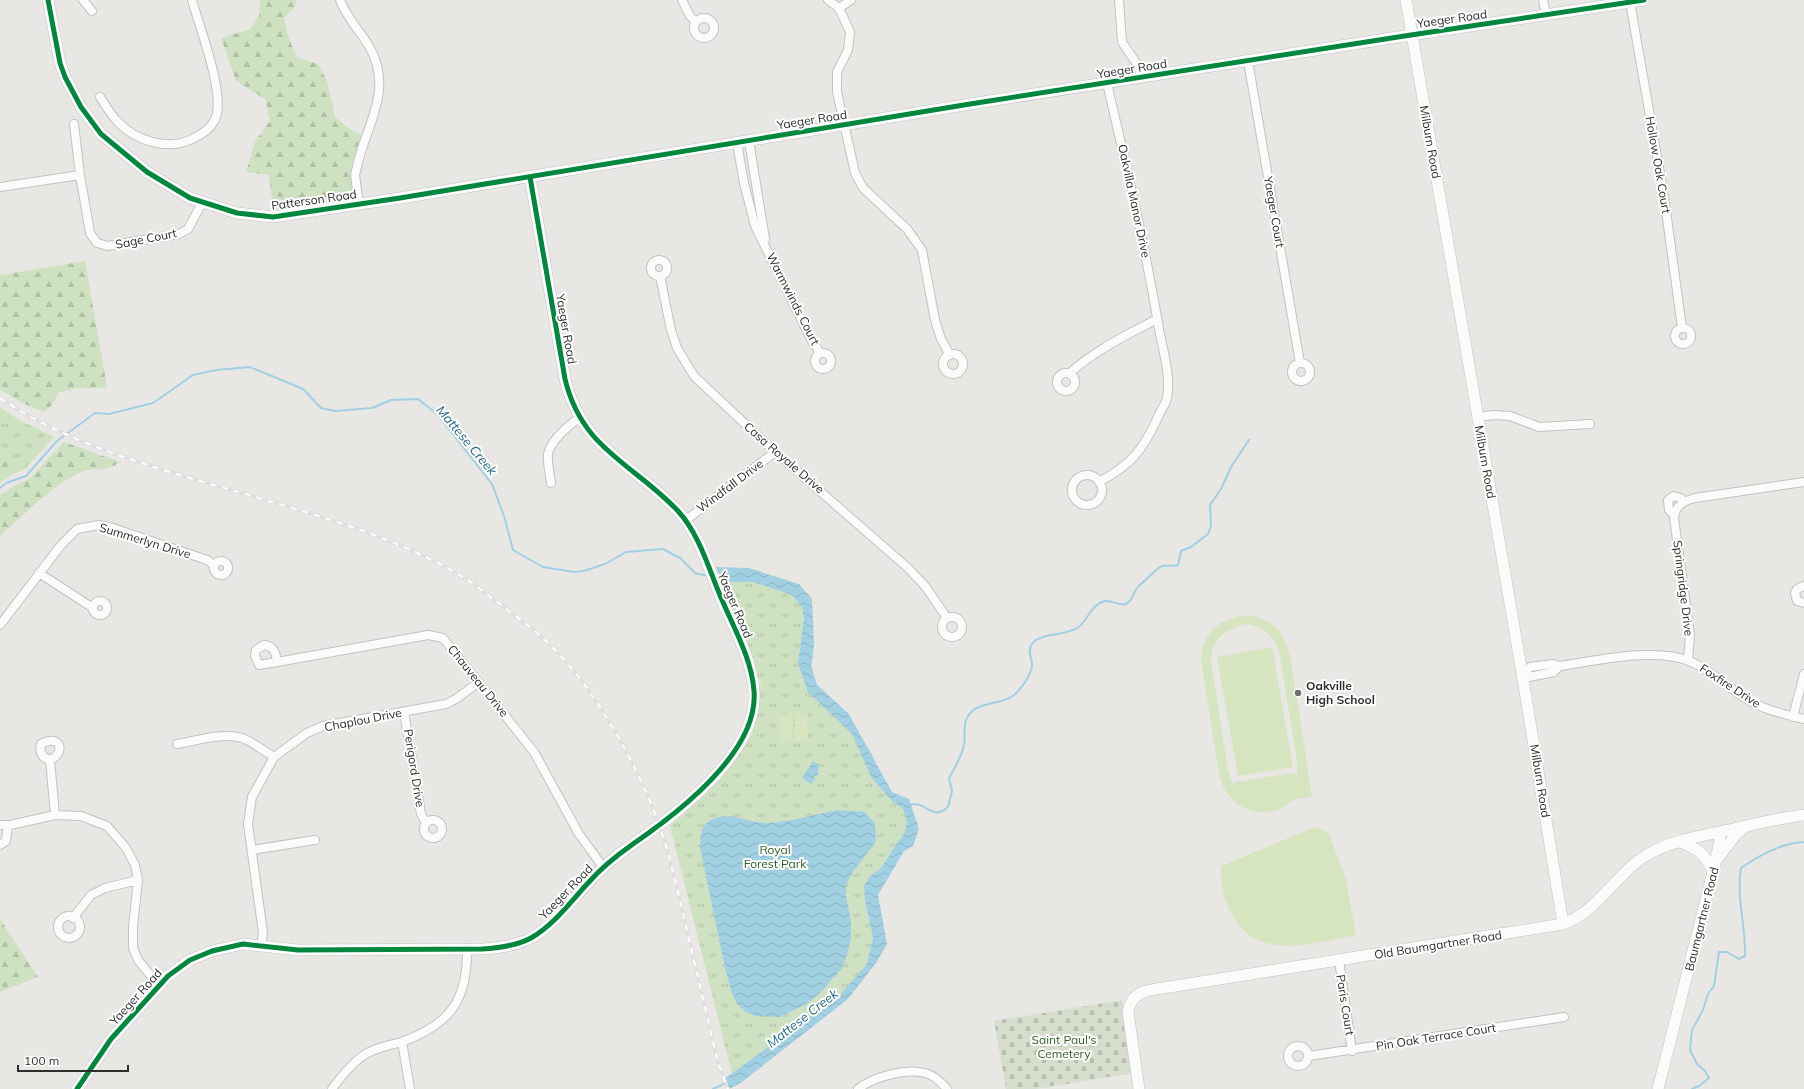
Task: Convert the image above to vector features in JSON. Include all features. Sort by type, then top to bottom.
[{"type":"street","name":"Patterson Road","points":[[48,0],[60,63],[74,95],[90,119],[116,147],[147,172],[175,190],[202,203],[237,213],[273,217],[530,177]]},
{"type":"street","points":[[83,0],[92,11]]},
{"type":"street","points":[[100,97],[117,120],[137,136],[161,144],[180,144],[197,137],[214,123],[217,113],[218,94],[192,0]]},
{"type":"street","points":[[340,0],[377,61],[380,75],[378,104],[355,174],[359,204]]},
{"type":"street","points":[[682,0],[690,16],[696,22]]},
{"type":"street","points":[[828,0],[839,8],[850,32],[848,50],[837,72],[837,92],[855,173],[862,188],[907,229],[922,250],[935,320],[941,339],[950,355]]},
{"type":"street","points":[[839,8],[851,0]]},
{"type":"street","points":[[1119,0],[1122,42],[1137,64],[1142,78]]},
{"type":"street","name":"Milburn Road","points":[[1406,0],[1477,417],[1524,673],[1563,924]]},
{"type":"street","points":[[1543,0],[1546,15]]},
{"type":"street","name":"Yaeger Road","points":[[77,1089],[112,1039],[158,986],[182,965],[199,955],[234,945],[260,945],[298,950],[467,948],[509,946],[522,942],[536,935],[551,923],[603,867],[662,824],[687,803],[726,763],[736,751],[745,736],[751,720],[754,703],[752,675],[707,564],[686,520],[665,499],[606,450],[588,431],[579,418],[568,394],[530,177],[844,125],[1411,35],[1644,0]]},
{"type":"street","name":"Hollow Oak Court","points":[[1630,2],[1664,196],[1682,328]]},
{"type":"street","name":"Yaeger Court","points":[[1248,61],[1300,363]]},
{"type":"street","name":"Oakvilla Manor Drive","points":[[1098,482],[1130,462],[1137,454],[1152,431],[1167,398],[1167,378],[1137,209],[1108,84]]},
{"type":"street","name":"Sage Court","points":[[74,124],[80,175],[90,233],[97,243],[108,246],[179,234],[188,229],[202,203]]},
{"type":"street","name":"Warmwinds Court","points":[[749,141],[766,246]]},
{"type":"street","name":"Warmwinds Court","points":[[737,143],[749,204],[755,226],[812,341],[820,353]]},
{"type":"street","points":[[0,186],[80,175]]},
{"type":"street","name":"Casa Royale Drive","points":[[660,276],[671,330],[678,348],[691,372],[775,452],[908,568],[925,586],[947,618]]},
{"type":"street","points":[[1070,374],[1080,364],[1101,350],[1157,319]]},
{"type":"street","points":[[1477,417],[1494,415],[1510,416],[1539,427],[1590,424]]},
{"type":"street","points":[[552,483],[548,455],[550,448],[562,433],[579,418]]},
{"type":"street","name":"Windfall Drive","points":[[686,520],[775,452]]},
{"type":"street","name":"Springridge Drive","points":[[1688,660],[1690,635],[1674,515],[1669,510],[1668,500],[1674,496],[1681,498],[1684,501],[1804,482]]},
{"type":"street","points":[[1674,515],[1678,507],[1684,501]]},
{"type":"street","name":"Summerlyn Drive","points":[[0,625],[61,545],[77,529],[99,525],[200,558],[214,565]]},
{"type":"street","points":[[39,573],[93,608]]},
{"type":"street","points":[[1804,586],[1797,589],[1795,596],[1798,601],[1804,603]]},
{"type":"street","name":"Chauveau Drive","points":[[277,662],[428,635],[443,638],[480,682],[534,752],[579,834],[603,867]]},
{"type":"street","name":"Foxfire Drive","points":[[1524,673],[1529,677],[1554,672],[1559,666],[1655,655],[1688,660],[1704,668],[1741,696],[1758,706],[1804,720]]},
{"type":"street","points":[[1793,717],[1804,674]]},
{"type":"street","name":"Chaplou Drive","points":[[260,945],[263,933],[248,824],[252,797],[274,757],[307,733],[324,726],[451,702],[480,682]]},
{"type":"street","name":"Perigord Drive","points":[[404,712],[421,814],[426,823]]},
{"type":"street","points":[[177,744],[212,738],[240,738],[249,741],[274,757]]},
{"type":"street","points":[[50,760],[55,815]]},
{"type":"street","points":[[0,845],[6,841],[4,825],[55,815],[81,816],[107,826],[129,852],[135,865],[138,880],[133,933],[134,952],[158,986]]},
{"type":"street","points":[[1719,832],[1804,815]]},
{"type":"street","points":[[1716,860],[1745,826]]},
{"type":"street","name":"Old Baumgartner Road","points":[[1139,1089],[1128,1018],[1128,1007],[1139,993],[1563,924],[1584,914],[1641,859],[1658,849],[1719,832]]},
{"type":"street","name":"Baumgartner Road","points":[[1658,1089],[1716,860],[1720,841],[1719,832]]},
{"type":"street","points":[[252,850],[315,840]]},
{"type":"street","points":[[1680,842],[1693,846],[1702,853],[1708,860],[1713,872]]},
{"type":"street","points":[[74,918],[91,895],[105,888],[138,880]]},
{"type":"street","points":[[332,1089],[361,1057],[427,1031],[450,1014],[465,982],[467,948]]},
{"type":"street","name":"Paris Court","points":[[1339,960],[1352,1050]]},
{"type":"street","name":"Pin Oak Terrace Court","points":[[1309,1056],[1564,1017]]},
{"type":"street","points":[[402,1042],[410,1089]]},
{"type":"street","points":[[858,1089],[863,1085],[894,1073],[911,1071],[926,1073],[941,1082],[948,1089]]},
{"type":"green space","points":[[260,0],[297,0],[294,8],[284,18],[289,39],[297,57],[318,64],[327,81],[335,117],[351,130],[361,135],[351,167],[353,192],[349,198],[273,209],[269,175],[246,172],[255,141],[270,121],[265,99],[236,81],[221,38],[250,29],[259,16]]},
{"type":"green space","points":[[85,261],[107,387],[73,389],[59,392],[52,405],[44,412],[20,402],[0,389],[0,275]]},
{"type":"green space","points":[[0,407],[19,420],[54,437],[25,469],[13,474],[22,457],[9,456],[0,452]]},
{"type":"green space","points":[[64,442],[120,462],[109,468],[84,471],[68,479],[38,502],[0,536],[0,495],[29,479]]},
{"type":"green space","points":[[0,452],[9,456],[22,457],[13,474],[0,483]]},
{"type":"green space","name":"Royal Forest Park","points":[[731,582],[753,582],[792,595],[802,607],[804,619],[798,663],[838,719],[852,734],[861,753],[893,802],[903,809],[907,822],[904,835],[878,871],[871,875],[865,901],[873,938],[871,965],[839,996],[732,1074],[670,826],[720,780],[752,735],[761,684],[725,587]]},
{"type":"green space","points":[[1248,615],[1265,620],[1272,624],[1286,643],[1291,660],[1312,797],[1290,802],[1278,810],[1258,812],[1245,809],[1234,801],[1226,792],[1219,774],[1201,660],[1202,650],[1209,634],[1215,628],[1229,619]],"holes":[[[1247,624],[1253,625],[1267,632],[1274,640],[1279,650],[1297,761],[1297,774],[1293,773],[1236,782],[1233,784],[1228,771],[1211,661],[1212,653],[1217,641],[1227,632],[1239,626]]]},
{"type":"green space","points":[[1272,647],[1293,767],[1238,776],[1217,657]]},
{"type":"green space","points":[[792,714],[792,741],[780,741],[779,715]]},
{"type":"green space","points":[[795,714],[807,714],[808,741],[795,741]]},
{"type":"green space","points":[[1320,828],[1329,834],[1346,879],[1356,935],[1291,946],[1275,945],[1260,941],[1247,933],[1232,915],[1226,902],[1221,866],[1310,829]]},
{"type":"green space","points":[[0,919],[38,977],[0,992]]},
{"type":"green space","name":"Saint Paul's Cemetery","points":[[1122,1000],[1133,1073],[1035,1089],[1006,1089],[994,1021]]},
{"type":"water","points":[[716,567],[749,568],[799,584],[812,599],[814,645],[811,669],[815,683],[848,713],[892,792],[909,799],[919,829],[913,846],[904,851],[878,895],[887,944],[876,963],[848,999],[742,1082],[729,1089],[724,1079],[839,996],[867,964],[873,938],[865,901],[864,886],[871,875],[878,871],[904,835],[907,822],[903,809],[893,802],[871,777],[852,734],[808,692],[798,663],[804,619],[802,607],[792,595],[753,582],[731,582],[725,587]]},
{"type":"water","points":[[813,761],[819,765],[818,775],[814,776],[815,780],[811,784],[802,778]]},
{"type":"water","points":[[838,810],[864,812],[874,822],[876,832],[875,843],[852,873],[846,885],[846,896],[851,921],[851,938],[842,968],[819,994],[805,1005],[779,1017],[756,1016],[746,1012],[737,1004],[732,993],[725,968],[700,847],[701,833],[708,822],[716,818],[728,816],[755,822],[768,823],[794,820]]},
{"type":"waterway","name":"Mattese Creek","points":[[0,488],[6,483],[26,476],[57,441],[95,413],[109,414],[153,403],[193,375],[216,370],[250,367],[303,389],[321,408],[335,411],[372,408],[391,400],[418,399],[437,414],[492,484],[504,516],[513,550],[543,567],[574,572],[584,571],[605,564],[626,552],[663,549],[680,558],[695,573],[708,576]]},
{"type":"waterway","points":[[909,805],[914,804],[922,806],[935,812],[941,812],[948,807],[952,791],[949,778],[963,749],[966,719],[972,711],[977,708],[1009,698],[1020,689],[1032,669],[1030,649],[1036,640],[1077,628],[1100,603],[1105,601],[1121,604],[1128,603],[1132,599],[1138,587],[1156,570],[1162,566],[1178,565],[1181,551],[1191,547],[1208,534],[1211,526],[1210,505],[1221,489],[1231,467],[1249,440]]},
{"type":"waterway","name":"Mattese Creek","points":[[811,668],[816,685]]},
{"type":"waterway","name":"Mattese Creek","points":[[847,713],[873,759]]},
{"type":"waterway","points":[[1692,1089],[1699,1086],[1709,1078],[1705,1071],[1697,1064],[1690,1050],[1692,1030],[1703,1010],[1708,994],[1714,986],[1719,952],[1727,952],[1739,959],[1745,956],[1740,901],[1741,868],[1771,851],[1787,845],[1804,842]]},
{"type":"waterway","name":"Mattese Creek","points":[[713,1089],[728,1082]]},
{"type":"railway","points":[[0,398],[30,417],[98,448],[172,473],[350,526],[397,544],[463,577],[542,637],[570,667],[600,707],[627,753],[649,798],[669,857],[718,1063],[728,1089]]},
{"type":"cycle path","points":[[48,0],[60,63],[65,77],[81,107],[101,134],[147,172],[190,198],[237,213],[273,217],[400,198],[970,104],[1644,0]]},
{"type":"cycle path","points":[[77,1089],[111,1039],[168,976],[190,960],[212,951],[243,944],[298,950],[482,949],[507,946],[531,938],[555,920],[594,877],[610,862],[672,816],[692,798],[712,779],[730,758],[744,736],[752,714],[754,691],[753,679],[742,644],[698,542],[686,520],[678,511],[661,494],[611,454],[596,439],[584,423],[573,403],[565,379],[530,177]]},
{"type":"place","name":"Oakville High School","points":[[1298,693]]}]
